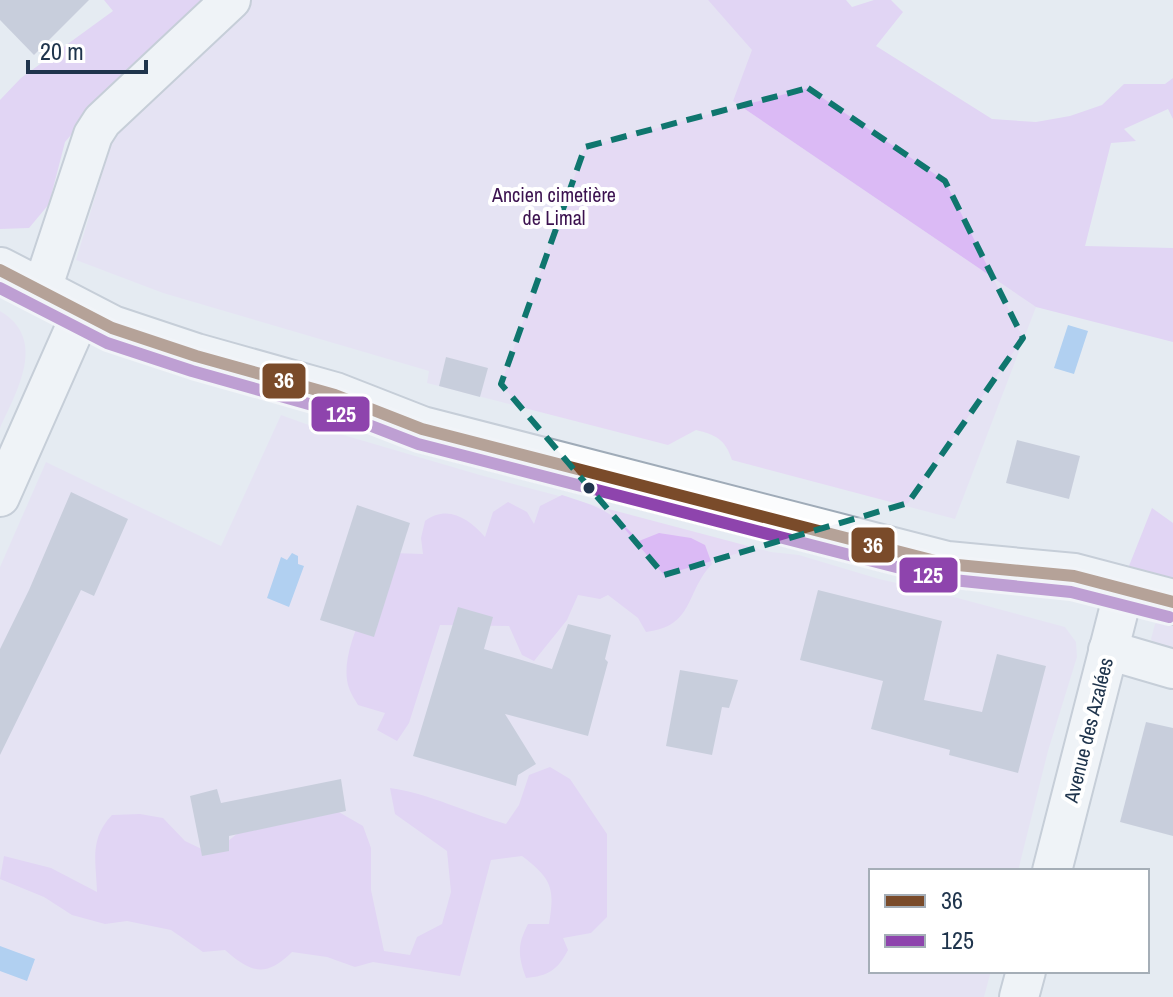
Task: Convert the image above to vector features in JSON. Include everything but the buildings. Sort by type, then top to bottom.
[{"type":"street","points":[[41,292],[93,135],[102,121],[231,0]]},
{"type":"street","points":[[0,270],[112,328],[196,356],[335,395],[422,429],[947,564],[1074,576],[1173,602]]},
{"type":"street","points":[[0,497],[81,314]]},
{"type":"street","name":"Avenue des Azalées","points":[[1053,869],[1124,590]]},
{"type":"street","points":[[1108,650],[1173,669]]},
{"type":"highlighted area","points":[[808,88],[945,181],[1023,338],[908,503],[664,575],[501,384],[585,147]]},
{"type":"green space","name":"Ancien cimetière de Limal","points":[[247,0],[708,0],[753,50],[733,101],[1036,307],[955,519],[732,460],[719,439],[696,430],[668,445],[427,383],[429,371],[163,293],[76,260],[118,121]]},
{"type":"green space","points":[[0,311],[23,336],[26,351],[20,382],[0,428]]},
{"type":"green space","points":[[281,415],[480,475],[771,552],[799,555],[1065,627],[1076,642],[1077,657],[1048,751],[1018,869],[869,869],[869,973],[990,973],[984,997],[0,997],[0,567],[46,462],[221,546]]},
{"type":"green space","points":[[1165,619],[1173,621],[1173,652],[1155,646],[1151,639],[1155,624]]},
{"type":"shaded area","points":[[104,0],[210,0],[93,109],[65,142],[49,204],[29,228],[0,229],[0,100],[21,78],[113,11]]},
{"type":"shaded area","points":[[708,0],[846,0],[852,7],[874,0],[891,0],[903,12],[876,46],[992,119],[1036,122],[1070,116],[1102,105],[1124,84],[1165,84],[1173,78],[1173,119],[1168,109],[1124,129],[1136,141],[1111,143],[1085,246],[1173,248],[1173,342],[1036,307],[733,101],[752,50]]},
{"type":"shaded area","points":[[562,495],[605,511],[639,541],[659,533],[691,538],[705,545],[712,564],[681,615],[662,629],[646,632],[638,618],[608,595],[600,599],[578,595],[567,620],[534,661],[522,655],[509,626],[440,625],[409,723],[397,741],[377,730],[385,713],[358,705],[349,688],[348,656],[360,619],[393,553],[423,554],[421,538],[425,521],[434,516],[458,516],[485,537],[493,512],[508,502],[527,512],[534,524],[540,506]]},
{"type":"shaded area","points":[[1152,508],[1173,523],[1173,583],[1127,571]]},
{"type":"shaded area","points":[[550,767],[570,779],[607,834],[607,917],[591,933],[563,938],[568,950],[560,963],[552,971],[534,977],[526,978],[520,945],[528,924],[549,924],[552,901],[545,878],[522,856],[491,860],[460,976],[373,962],[355,967],[327,957],[292,952],[274,966],[251,968],[225,950],[203,952],[171,930],[127,921],[105,924],[72,915],[44,897],[0,879],[4,856],[51,868],[97,892],[97,842],[112,815],[140,814],[163,818],[185,841],[212,854],[274,804],[318,800],[363,826],[371,848],[371,890],[384,951],[410,955],[417,937],[442,924],[451,892],[447,851],[395,814],[390,788],[506,824],[519,805],[529,775]]},
{"type":"water","points":[[1068,325],[1088,331],[1074,374],[1054,368]]},
{"type":"water","points":[[292,553],[298,556],[298,564],[304,566],[289,607],[267,598],[281,557],[287,560]]},
{"type":"water","points":[[0,946],[35,959],[27,981],[0,971]]},
{"type":"transit line","name":"36","points":[[0,270],[112,328],[196,356],[335,395],[422,429],[947,564],[1074,576],[1173,602]]},
{"type":"transit line","name":"125","points":[[0,288],[107,343],[330,410],[418,444],[943,579],[1071,592],[1169,617]]}]
